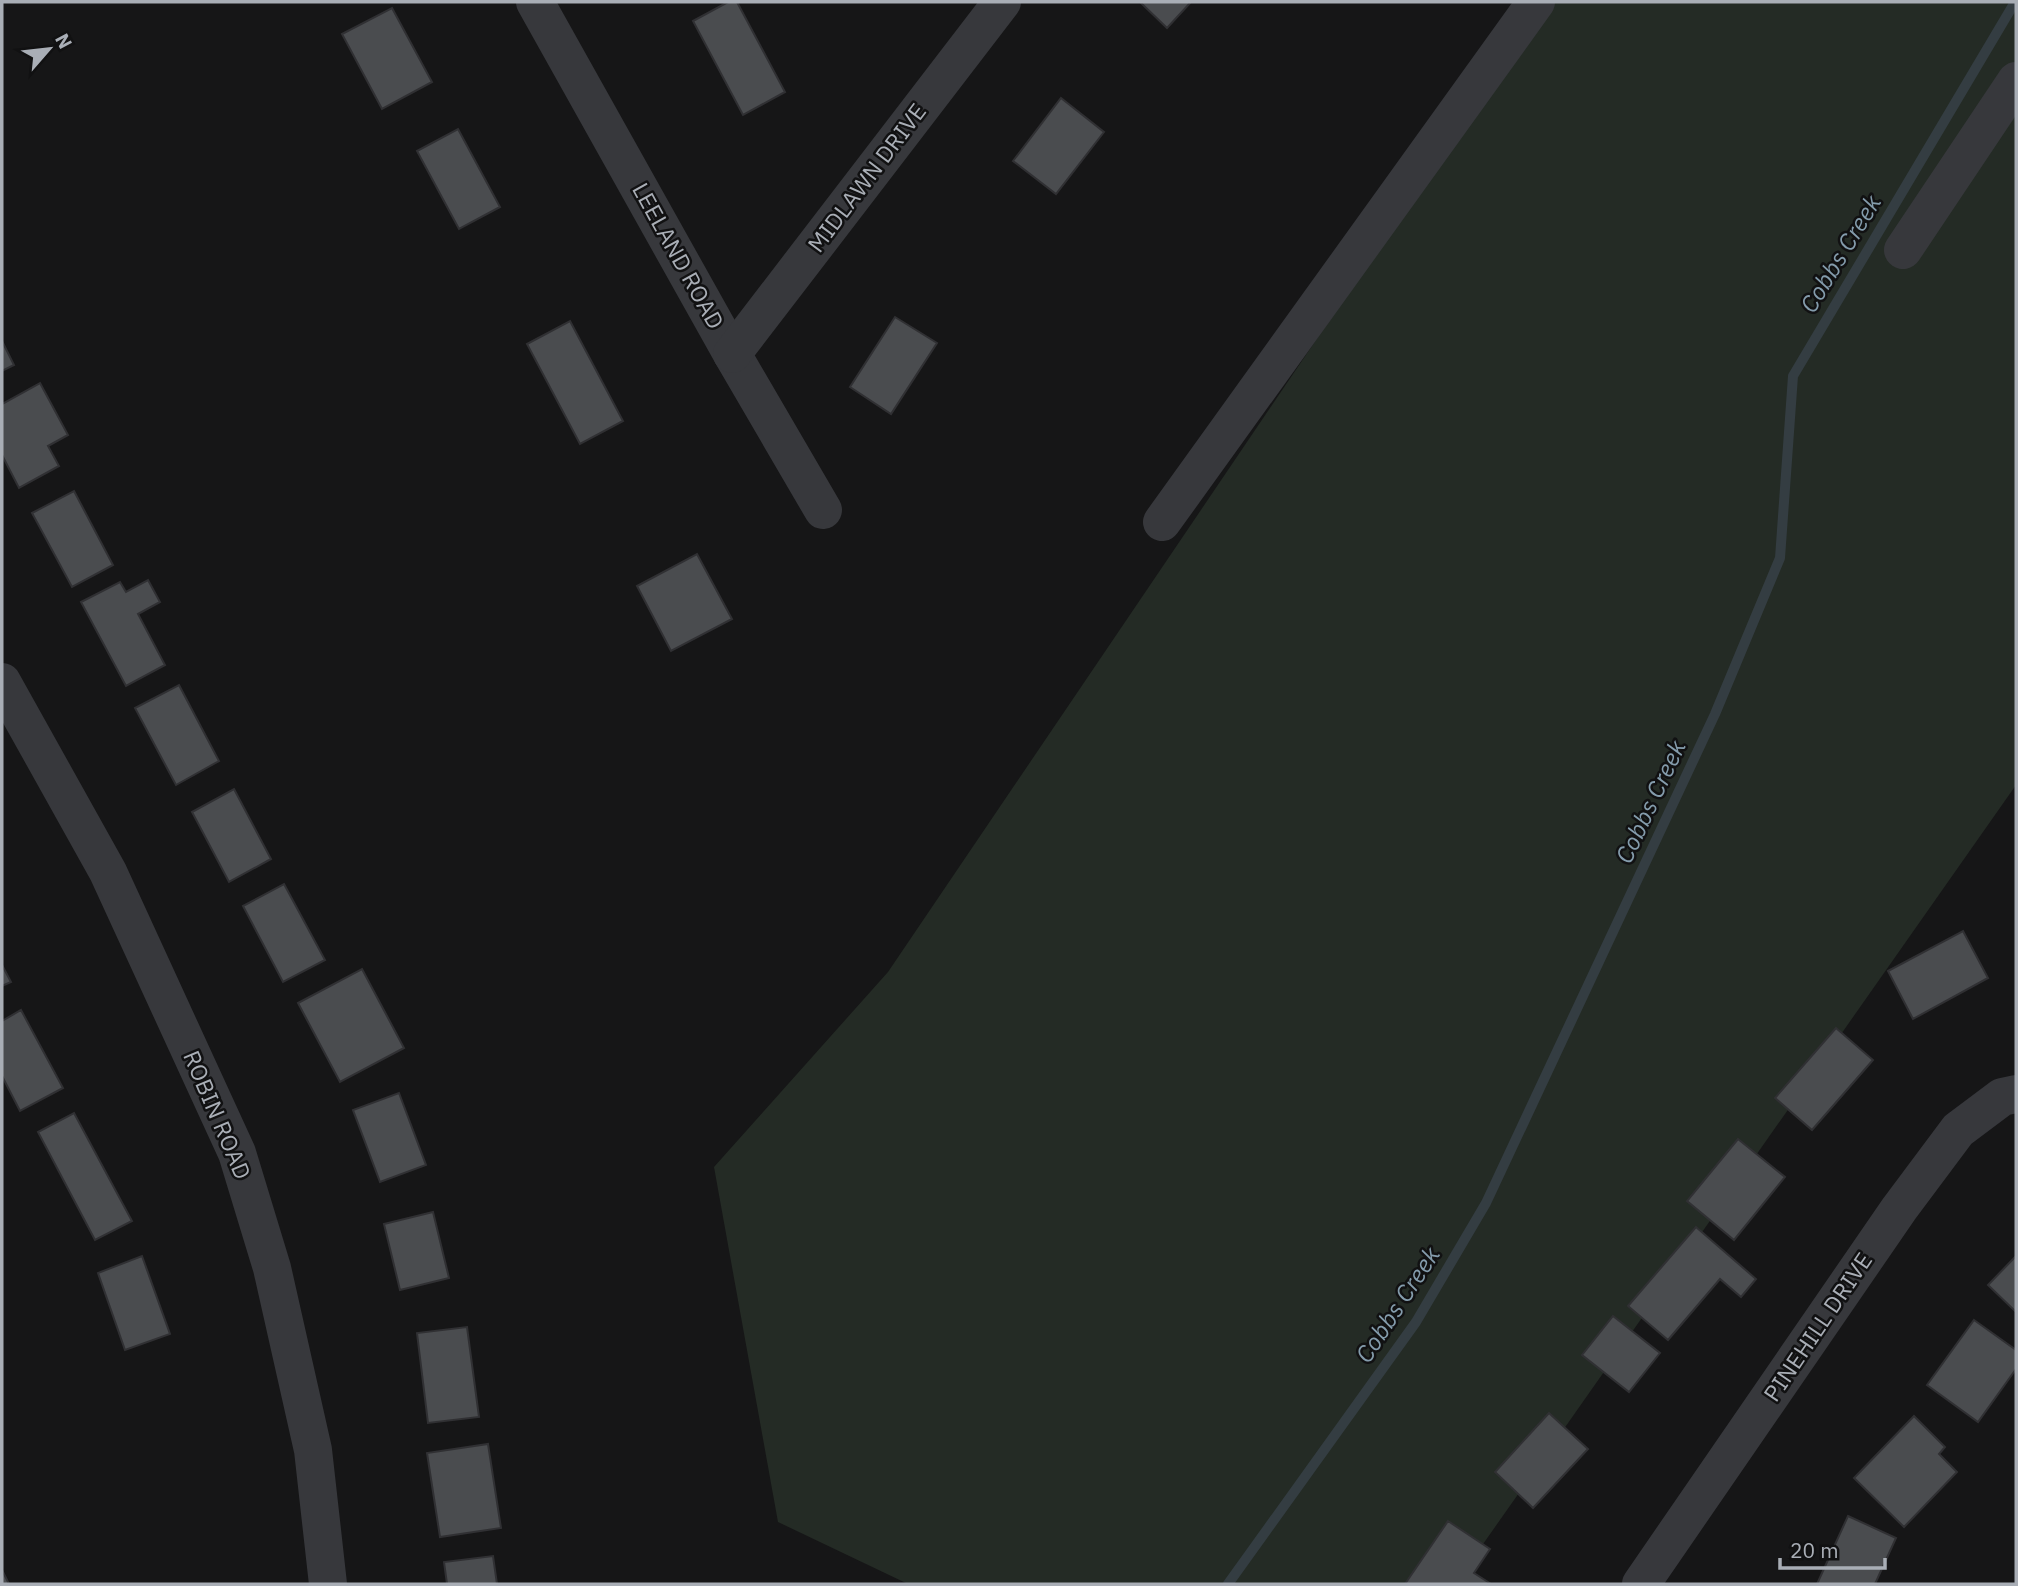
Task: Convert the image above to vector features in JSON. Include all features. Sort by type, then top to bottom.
[{"type":"street","name":"LEELAND ROAD","points":[[535,2],[822,510]]},
{"type":"street","name":"MIDLAWN DRIVE","points":[[732,354],[1002,2]]},
{"type":"street","points":[[1162,522],[1536,2]]},
{"type":"street","points":[[1903,250],[2016,80]]},
{"type":"street","name":"ROBIN ROAD","points":[[2,681],[108,872],[237,1153],[272,1268],[313,1450],[328,1584]]},
{"type":"street","name":"PINEHILL DRIVE","points":[[1642,1584],[1899,1209],[1958,1130],[2002,1097],[2016,1094]]},
{"type":"shaded area","points":[[1545,2],[2016,2],[2016,785],[1455,1584],[908,1584],[778,1522],[714,1167],[888,972]]},
{"type":"building","points":[[728,2],[737,2],[785,92],[743,115],[693,21]]},
{"type":"building","points":[[1140,2],[1191,2],[1167,28]]},
{"type":"building","points":[[392,8],[432,82],[382,109],[342,34]]},
{"type":"building","points":[[1061,98],[1104,132],[1056,194],[1013,161]]},
{"type":"building","points":[[458,129],[500,207],[459,229],[417,151]]},
{"type":"building","points":[[895,317],[937,343],[891,414],[850,387]]},
{"type":"building","points":[[570,321],[623,421],[580,444],[527,344]]},
{"type":"building","points":[[2,341],[14,365],[2,371]]},
{"type":"building","points":[[40,383],[68,435],[48,446],[59,466],[19,488],[2,455],[2,404]]},
{"type":"building","points":[[74,491],[113,565],[72,587],[32,513]]},
{"type":"building","points":[[697,554],[732,619],[671,651],[637,586]]},
{"type":"building","points":[[148,580],[160,602],[138,614],[165,665],[126,686],[81,602],[120,582],[126,592]]},
{"type":"building","points":[[179,685],[219,761],[176,785],[135,708]]},
{"type":"building","points":[[234,789],[271,859],[229,882],[192,812]]},
{"type":"building","points":[[284,884],[325,960],[283,982],[243,906]]},
{"type":"building","points":[[1963,931],[1988,978],[1913,1019],[1888,971]]},
{"type":"building","points":[[2,965],[11,982],[2,986]]},
{"type":"building","points":[[362,969],[404,1048],[340,1082],[298,1003]]},
{"type":"building","points":[[21,1010],[63,1088],[20,1111],[2,1076],[2,1021]]},
{"type":"building","points":[[1836,1028],[1873,1060],[1812,1130],[1775,1098]]},
{"type":"building","points":[[399,1093],[426,1165],[380,1182],[353,1110]]},
{"type":"building","points":[[74,1113],[132,1221],[95,1240],[38,1132]]},
{"type":"building","points":[[1738,1139],[1785,1177],[1734,1240],[1687,1201]]},
{"type":"building","points":[[433,1212],[449,1278],[400,1290],[384,1224]]},
{"type":"building","points":[[1696,1227],[1756,1279],[1741,1297],[1720,1279],[1668,1340],[1628,1306]]},
{"type":"building","points":[[142,1256],[170,1334],[125,1350],[98,1273]]},
{"type":"building","points":[[2016,1256],[2016,1312],[1988,1285]]},
{"type":"building","points":[[1613,1316],[1660,1353],[1629,1392],[1582,1355]]},
{"type":"building","points":[[1974,1320],[2016,1350],[2016,1369],[1978,1422],[1927,1385]]},
{"type":"building","points":[[467,1327],[479,1417],[428,1423],[417,1333]]},
{"type":"building","points":[[1549,1413],[1588,1449],[1533,1508],[1495,1472]]},
{"type":"building","points":[[1914,1416],[1945,1447],[1939,1454],[1957,1472],[1904,1527],[1854,1478]]},
{"type":"building","points":[[488,1444],[501,1528],[440,1537],[427,1453]]},
{"type":"building","points":[[1848,1516],[1896,1538],[1875,1584],[1817,1584]]},
{"type":"building","points":[[1448,1521],[1490,1549],[1474,1573],[1491,1584],[1405,1584]]},
{"type":"building","points":[[493,1556],[497,1584],[447,1584],[444,1562]]},
{"type":"building","points":[[2,1570],[9,1584],[2,1584]]},
{"type":"waterway","name":"Cobbs Creek","points":[[1228,1584],[1416,1322],[1486,1203],[1715,714],[1780,558],[1793,376],[2015,2]]}]
